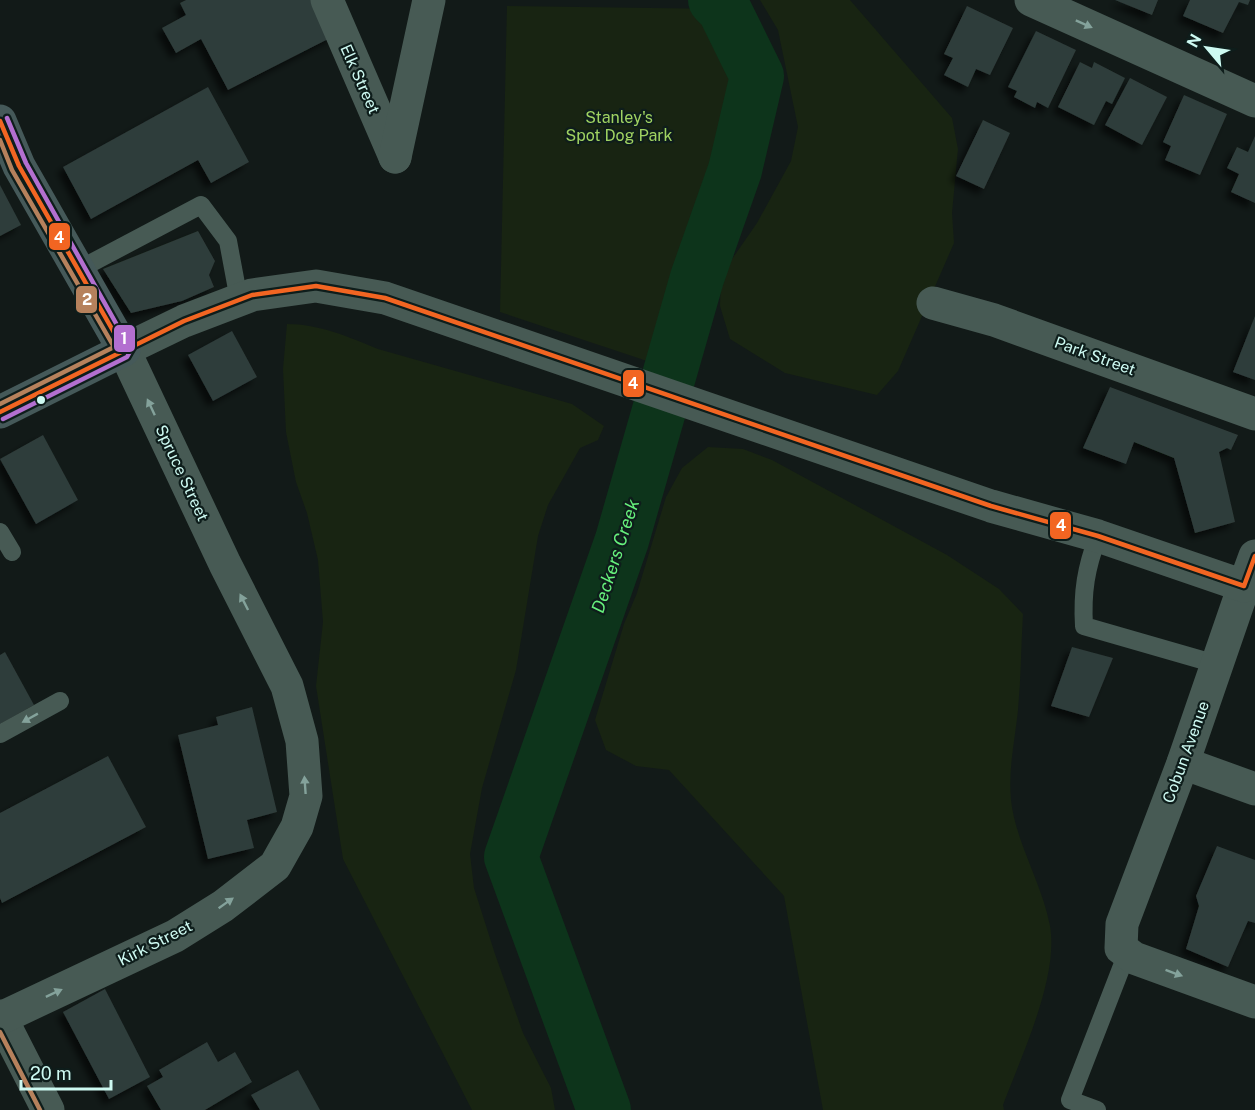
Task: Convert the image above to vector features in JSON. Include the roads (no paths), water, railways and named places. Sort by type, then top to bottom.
[{"type":"main road","name":"Spruce Street","points":[[0,120],[19,166],[124,350]]},
{"type":"main road","points":[[0,412],[124,350]]},
{"type":"street","name":"Elk Street","points":[[327,0],[394,157],[429,0]]},
{"type":"street","points":[[1030,0],[1255,101]]},
{"type":"street","points":[[124,350],[184,321],[245,298],[316,286],[385,298],[991,506],[1098,536],[1249,571]]},
{"type":"street","name":"Park Street","points":[[933,303],[994,320],[1255,414]]},
{"type":"street","name":"Spruce Street","points":[[124,350],[225,564],[287,686],[302,741],[306,796],[297,827],[290,840]]},
{"type":"street","name":"Cobun Avenue","points":[[1124,951],[1122,924],[1183,763],[1249,571]]},
{"type":"street","points":[[1183,763],[1255,789]]},
{"type":"street","name":"Kirk Street","points":[[0,1017],[175,936],[223,906],[275,866],[290,840]]},
{"type":"street","points":[[1124,951],[1134,958],[1255,1002]]},
{"type":"street","points":[[0,1017],[48,1110]]},
{"type":"lane","points":[[78,270],[201,205],[228,241],[245,298]]},
{"type":"lane","points":[[0,532],[12,552]]},
{"type":"lane","points":[[1098,536],[1088,563],[1082,599],[1084,626],[1216,664]]},
{"type":"lane","points":[[0,734],[60,701]]},
{"type":"lane","points":[[1097,1110],[1070,1100],[1124,951]]},
{"type":"waterway","name":"Deckers Creek","points":[[604,1110],[511,857],[622,540],[697,278],[735,170],[757,76],[724,9],[715,0]]},
{"type":"park label","name":"Stanley's Spot Dog Park","points":[[619,126]]}]
